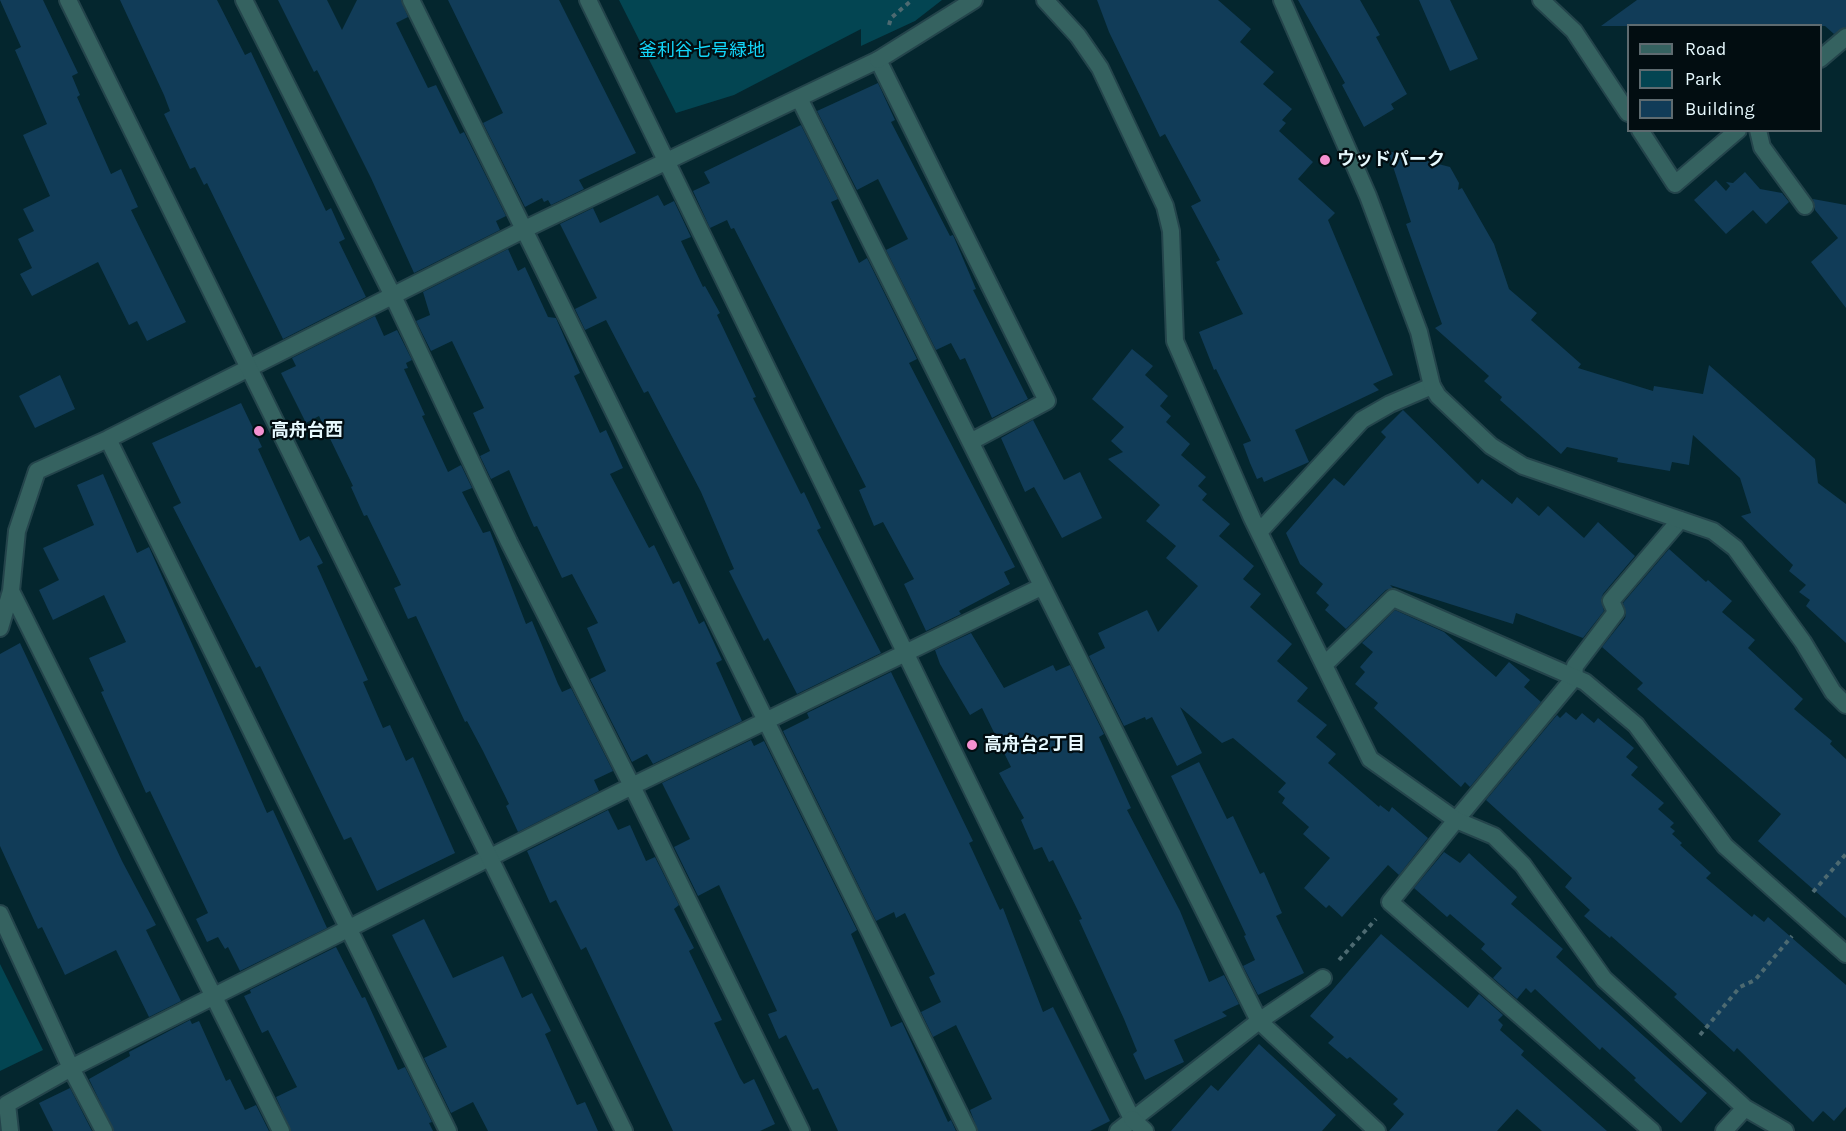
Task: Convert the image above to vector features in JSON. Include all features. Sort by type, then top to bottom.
[{"type":"street","points":[[68,0],[624,1131]]},
{"type":"street","points":[[244,0],[393,296],[509,542],[632,786],[801,1131]]},
{"type":"street","points":[[411,0],[768,720],[968,1131]]},
{"type":"street","points":[[588,0],[1132,1119],[1145,1131]]},
{"type":"street","points":[[0,628],[11,591],[17,531],[37,471],[108,439],[525,229],[878,60],[974,0]]},
{"type":"street","points":[[1044,0],[1078,36],[1100,68],[1165,206],[1171,231],[1175,341],[1260,531],[1370,759],[1456,820],[1494,836],[1523,865],[1604,979],[1745,1108],[1785,1131]]},
{"type":"street","points":[[1282,0],[1368,196],[1419,332],[1432,386],[1438,396],[1467,426],[1491,446],[1524,465],[1713,531],[1735,548],[1803,642],[1833,692],[1846,705]]},
{"type":"street","points":[[1540,0],[1574,31],[1627,110]]},
{"type":"street","points":[[1822,58],[1846,37]]},
{"type":"street","points":[[878,60],[1047,401],[972,441]]},
{"type":"street","points":[[799,98],[972,441],[1041,587],[1258,1021],[1377,1131]]},
{"type":"street","points":[[1641,132],[1675,184],[1736,132]]},
{"type":"street","points":[[1758,132],[1762,147],[1805,206]]},
{"type":"street","points":[[1260,531],[1362,420],[1390,404],[1432,386]]},
{"type":"street","points":[[108,439],[448,1131]]},
{"type":"street","points":[[1652,1131],[1390,902],[1574,678],[1575,666],[1616,612],[1611,601],[1680,520]]},
{"type":"street","points":[[10,1131],[7,1104],[71,1068],[214,994],[490,859],[632,786],[1041,587]]},
{"type":"street","points":[[11,591],[281,1131]]},
{"type":"street","points":[[1324,665],[1393,598],[1585,682],[1636,725],[1725,846],[1846,954]]},
{"type":"street","points":[[0,914],[71,1068],[104,1131]]},
{"type":"street","points":[[1118,1131],[1258,1021],[1323,978]]},
{"type":"street","points":[[1724,1131],[1745,1108]]},
{"type":"path","points":[[1686,1052],[1740,987],[1755,980],[1846,854]]},
{"type":"path","points":[[1323,978],[1390,902]]},
{"type":"green space","name":"釜利谷七号緑地","points":[[619,0],[942,0],[915,21],[861,46],[861,29],[734,95],[676,113]]},
{"type":"green space","points":[[0,964],[43,1050],[0,1071]]},
{"type":"building","points":[[0,0],[43,0],[78,73],[72,76],[80,95],[77,97],[111,174],[121,169],[138,207],[131,210],[186,322],[147,341],[137,321],[129,325],[98,262],[32,296],[20,274],[32,268],[18,239],[34,231],[23,209],[50,196],[23,135],[47,124],[15,50],[21,47]]},
{"type":"building","points":[[120,0],[217,0],[245,55],[251,52],[326,211],[331,208],[345,239],[339,242],[366,297],[283,339],[207,183],[204,185],[195,167],[190,169],[164,114],[170,111],[164,95]]},
{"type":"building","points":[[278,0],[327,0],[342,30],[357,0],[401,0],[408,17],[396,23],[428,88],[436,85],[460,134],[464,132],[506,216],[496,221],[500,230],[414,273],[371,178],[317,70],[314,72]]},
{"type":"building","points":[[448,0],[559,0],[636,153],[579,180],[584,189],[551,205],[548,200],[544,202],[542,198],[525,207],[483,123],[503,113]]},
{"type":"building","points":[[1097,0],[1218,0],[1251,29],[1240,42],[1274,72],[1263,84],[1292,109],[1282,120],[1286,123],[1279,131],[1313,162],[1298,179],[1335,213],[1328,220],[1393,375],[1373,384],[1379,390],[1295,430],[1309,462],[1264,482],[1262,477],[1257,479],[1250,463],[1243,444],[1251,441],[1216,369],[1214,370],[1199,332],[1243,314],[1216,262],[1220,260],[1191,206],[1201,201],[1165,134],[1160,137],[1109,32]]},
{"type":"building","points":[[1298,0],[1360,0],[1380,35],[1376,37],[1407,94],[1391,104],[1394,109],[1364,127],[1342,85],[1345,83]]},
{"type":"building","points":[[1419,0],[1450,0],[1478,59],[1450,71]]},
{"type":"building","points":[[1637,0],[1846,0],[1846,27],[1834,34],[1822,24],[1601,26]]},
{"type":"building","points":[[878,83],[895,120],[891,122],[950,236],[953,235],[976,289],[973,290],[1028,399],[992,418],[965,358],[960,360],[951,343],[936,350],[886,250],[908,239],[878,179],[857,190],[817,111]]},
{"type":"building","points":[[801,125],[838,199],[831,202],[859,263],[867,258],[917,359],[909,363],[1015,567],[1004,572],[1010,584],[959,611],[961,614],[926,631],[904,584],[914,579],[883,522],[874,526],[859,490],[866,487],[734,228],[731,229],[727,220],[710,228],[693,191],[710,183],[704,172]]},
{"type":"building","points":[[1388,151],[1450,167],[1459,183],[1458,190],[1462,188],[1494,244],[1509,289],[1537,313],[1531,320],[1581,364],[1578,368],[1653,391],[1654,386],[1703,394],[1709,365],[1815,459],[1818,483],[1846,504],[1846,643],[1806,606],[1810,600],[1799,592],[1806,585],[1789,571],[1793,565],[1741,516],[1751,513],[1740,478],[1693,435],[1689,465],[1672,462],[1670,471],[1617,462],[1618,458],[1567,447],[1561,454],[1500,400],[1502,397],[1484,381],[1489,376],[1435,328],[1442,324],[1406,224],[1411,222]]},
{"type":"building","points":[[1745,172],[1760,189],[1782,193],[1789,202],[1766,224],[1753,210],[1726,234],[1694,200],[1716,180],[1726,191],[1730,186],[1726,182],[1733,183]]},
{"type":"building","points":[[658,195],[664,206],[674,201],[691,237],[681,241],[703,287],[705,286],[720,313],[717,315],[756,397],[753,398],[801,494],[804,492],[821,528],[817,530],[881,653],[797,694],[768,638],[764,641],[729,571],[734,569],[701,492],[648,391],[644,393],[606,320],[585,330],[575,309],[597,298],[560,224],[593,208],[600,223]]},
{"type":"building","points":[[1813,199],[1846,205],[1846,308],[1811,262],[1838,238],[1815,210]]},
{"type":"building","points":[[508,249],[518,271],[525,267],[548,317],[556,318],[580,373],[574,376],[600,433],[606,430],[623,468],[610,474],[649,548],[654,545],[673,584],[679,581],[699,624],[704,621],[722,660],[716,663],[742,721],[653,764],[647,754],[632,762],[590,679],[606,671],[587,628],[598,623],[572,574],[562,578],[537,526],[534,527],[509,470],[491,479],[480,456],[490,451],[473,413],[484,408],[452,341],[431,351],[416,321],[430,315],[423,292]]},
{"type":"building","points":[[375,316],[384,336],[397,330],[412,360],[406,363],[408,368],[404,369],[425,415],[422,416],[448,472],[461,465],[472,488],[462,492],[483,533],[490,531],[526,624],[532,621],[562,692],[571,688],[613,771],[594,780],[599,791],[518,832],[506,806],[509,804],[467,721],[465,722],[416,616],[408,619],[394,588],[401,585],[367,515],[364,516],[351,487],[353,486],[319,416],[306,423],[281,373],[296,366],[292,358]]},
{"type":"building","points":[[1132,349],[1153,366],[1145,375],[1168,396],[1160,406],[1171,416],[1166,422],[1190,444],[1181,455],[1206,477],[1198,486],[1207,494],[1202,500],[1230,524],[1219,536],[1254,566],[1243,579],[1261,594],[1250,607],[1292,644],[1277,661],[1308,688],[1297,701],[1327,725],[1316,737],[1336,754],[1328,763],[1379,807],[1380,805],[1389,812],[1392,807],[1428,838],[1399,875],[1388,865],[1342,917],[1329,905],[1326,908],[1304,888],[1330,858],[1303,834],[1309,827],[1282,803],[1285,798],[1278,792],[1286,783],[1233,738],[1222,743],[1180,707],[1202,753],[1177,766],[1152,717],[1146,720],[1145,717],[1124,726],[1089,656],[1105,648],[1098,633],[1147,610],[1158,632],[1198,586],[1166,558],[1176,546],[1146,521],[1160,505],[1108,459],[1123,452],[1111,441],[1124,427],[1092,399]]},
{"type":"building","points":[[60,375],[75,409],[35,428],[19,396]]},
{"type":"building","points":[[241,403],[262,447],[258,449],[300,541],[309,536],[323,563],[317,566],[368,680],[363,682],[383,728],[390,725],[406,761],[413,757],[455,853],[377,891],[351,837],[344,840],[260,666],[256,668],[173,507],[181,503],[152,443]]},
{"type":"building","points":[[1403,410],[1478,484],[1482,479],[1512,504],[1517,497],[1539,516],[1548,506],[1584,538],[1598,522],[1635,556],[1603,594],[1601,600],[1604,611],[1583,638],[1516,613],[1513,624],[1390,585],[1393,588],[1386,590],[1346,629],[1325,610],[1329,605],[1316,593],[1323,584],[1300,564],[1286,533],[1334,478],[1344,486],[1386,437],[1381,432]]},
{"type":"building","points":[[1033,420],[1064,480],[1080,472],[1102,518],[1062,538],[1034,487],[1025,492],[1001,438]]},
{"type":"building","points":[[103,474],[137,553],[149,547],[267,813],[273,810],[327,928],[240,971],[228,947],[225,949],[218,937],[207,942],[196,919],[208,913],[150,791],[146,793],[101,692],[104,691],[89,658],[126,642],[104,595],[53,620],[39,590],[59,580],[43,548],[94,525],[77,485]]},
{"type":"building","points":[[1669,549],[1706,582],[1708,580],[1732,601],[1722,612],[1755,640],[1748,648],[1803,699],[1794,709],[1832,741],[1830,744],[1846,759],[1846,918],[1758,841],[1781,814],[1637,689],[1643,683],[1602,647],[1625,618],[1623,603]]},
{"type":"building","points":[[1395,610],[1444,632],[1496,677],[1509,662],[1530,680],[1524,687],[1541,702],[1470,787],[1465,782],[1461,787],[1374,708],[1378,703],[1355,684],[1365,672],[1360,667],[1373,652],[1362,643]]},
{"type":"building","points":[[971,633],[1004,688],[1053,665],[1056,671],[1070,665],[1104,734],[1099,737],[1131,808],[1127,810],[1180,911],[1209,982],[1224,975],[1239,1004],[1222,1012],[1227,1016],[1174,1040],[1184,1062],[1145,1080],[1133,1054],[1137,1051],[1124,1019],[1079,920],[1082,919],[1053,860],[1049,862],[1042,847],[1034,850],[1021,820],[1024,818],[999,773],[1011,767],[982,708],[970,715],[940,664],[935,650]]},
{"type":"building","points":[[20,643],[122,861],[156,925],[146,930],[181,1001],[149,1017],[116,950],[65,975],[42,927],[38,929],[0,846],[0,654]]},
{"type":"building","points":[[891,672],[973,841],[969,843],[1000,910],[1003,908],[1043,1012],[1053,1007],[1110,1121],[1090,1131],[978,1131],[970,1110],[992,1099],[956,1025],[933,1037],[921,1012],[941,1002],[929,977],[935,974],[905,913],[896,918],[894,912],[876,921],[783,731],[809,718],[807,713]]},
{"type":"building","points":[[1566,712],[1576,720],[1582,713],[1594,723],[1598,718],[1634,748],[1626,757],[1638,767],[1631,775],[1664,803],[1658,809],[1674,823],[1670,827],[1675,831],[1672,834],[1682,843],[1680,845],[1711,873],[1706,878],[1752,917],[1754,914],[1764,922],[1768,917],[1846,985],[1846,1107],[1834,1121],[1823,1111],[1813,1122],[1737,1048],[1734,1052],[1674,997],[1677,994],[1611,936],[1610,938],[1584,916],[1590,910],[1565,887],[1572,878],[1486,800],[1557,715],[1560,718]]},
{"type":"building","points":[[751,740],[754,746],[764,741],[857,930],[851,934],[891,1027],[902,1022],[948,1122],[951,1120],[956,1131],[838,1131],[818,1088],[813,1090],[786,1035],[779,1039],[768,1014],[777,1011],[719,885],[698,896],[674,847],[690,839],[662,783]]},
{"type":"building","points":[[1199,762],[1227,819],[1233,816],[1260,874],[1264,872],[1282,913],[1276,916],[1304,973],[1258,995],[1243,966],[1255,960],[1244,936],[1246,935],[1171,776]]},
{"type":"building","points":[[608,810],[618,830],[630,825],[646,861],[655,857],[679,905],[674,909],[694,948],[689,951],[722,1020],[714,1023],[740,1078],[744,1084],[754,1079],[775,1124],[760,1131],[673,1131],[586,947],[581,950],[556,900],[550,903],[527,851]]},
{"type":"building","points":[[1444,852],[1460,863],[1469,853],[1517,897],[1511,904],[1563,949],[1556,957],[1707,1093],[1681,1123],[1634,1080],[1636,1078],[1602,1047],[1600,1050],[1535,989],[1531,993],[1526,988],[1517,999],[1493,978],[1502,968],[1481,949],[1485,944],[1450,914],[1447,917],[1414,888]]},
{"type":"building","points":[[424,919],[453,978],[503,956],[522,998],[532,993],[551,1031],[545,1034],[577,1105],[585,1102],[598,1131],[488,1131],[473,1102],[451,1113],[424,1058],[447,1047],[392,935]]},
{"type":"building","points":[[1381,934],[1468,1008],[1479,994],[1503,1015],[1498,1020],[1503,1025],[1500,1030],[1524,1051],[1521,1055],[1607,1131],[1542,1131],[1517,1109],[1497,1131],[1389,1131],[1404,1114],[1393,1104],[1398,1099],[1350,1057],[1347,1059],[1328,1043],[1334,1037],[1310,1016]]},
{"type":"building","points":[[336,947],[362,998],[365,997],[398,1070],[405,1067],[432,1122],[429,1123],[433,1131],[291,1131],[276,1097],[297,1087],[268,1030],[262,1033],[244,996],[251,993],[250,990]]},
{"type":"building","points":[[190,1020],[192,1024],[199,1021],[226,1081],[230,1079],[245,1110],[256,1105],[269,1131],[114,1131],[89,1079],[130,1056],[129,1052]]},
{"type":"building","points":[[1259,1044],[1336,1115],[1322,1131],[1171,1131],[1211,1085],[1218,1091]]},
{"type":"building","points":[[70,1088],[92,1131],[53,1131],[39,1103]]},
{"type":"place","name":"ウッドパーク","points":[[1325,160]]},
{"type":"place","name":"高舟台西","points":[[259,431]]},
{"type":"place","name":"高舟台2丁目","points":[[972,745]]}]
